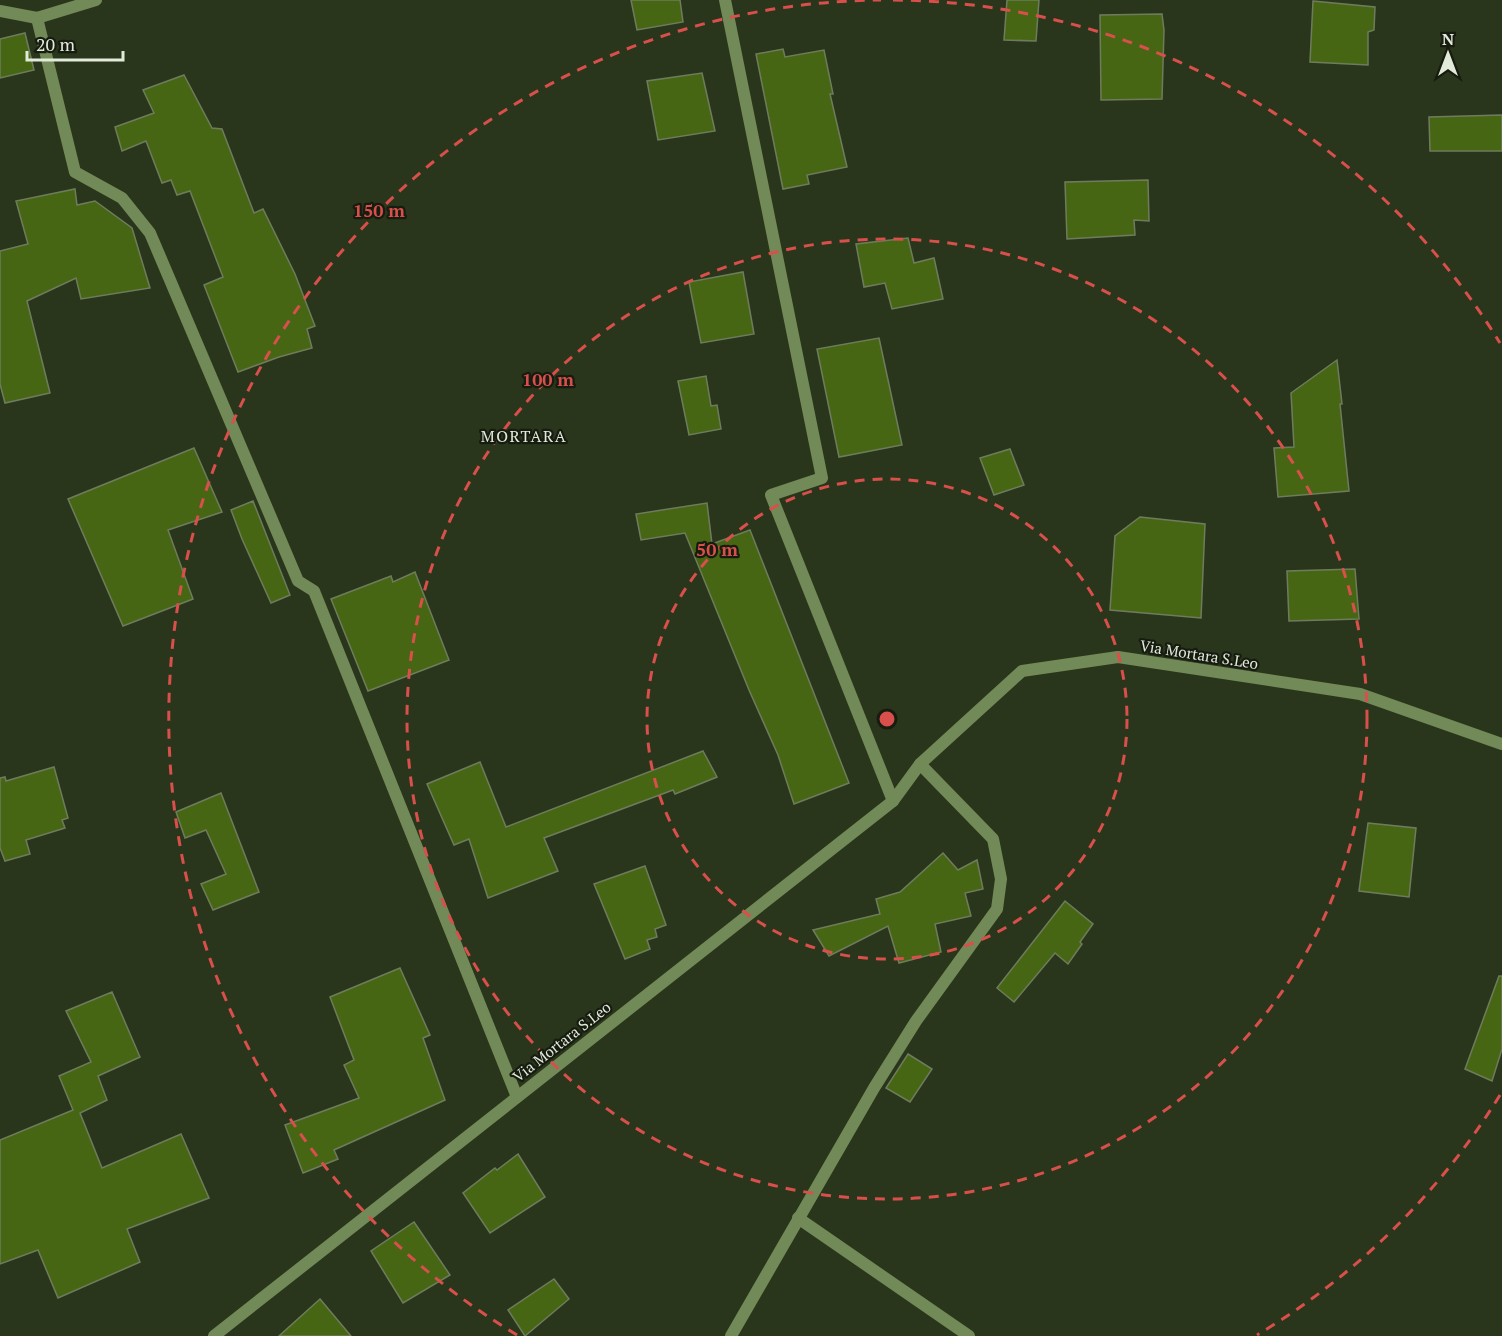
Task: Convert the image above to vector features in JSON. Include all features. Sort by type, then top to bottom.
[{"type":"street","points":[[0,11],[37,18],[96,0]]},
{"type":"street","points":[[725,0],[822,478],[771,495],[893,801]]},
{"type":"street","points":[[37,18],[75,171],[122,198],[150,233],[298,581],[314,591],[517,1097]]},
{"type":"street","name":"Via Mortara S.Leo","points":[[214,1336],[893,801],[920,764],[1022,671],[1118,657],[1360,694],[1502,744]]},
{"type":"street","points":[[731,1336],[873,1088],[916,1021],[997,909],[1001,879],[993,839],[920,764]]},
{"type":"street","points":[[798,1218],[969,1336]]},
{"type":"building","points":[[631,0],[680,0],[683,22],[637,30]]},
{"type":"building","points":[[1007,0],[1039,0],[1036,41],[1004,40]]},
{"type":"building","points":[[1313,1],[1375,7],[1374,30],[1368,32],[1368,65],[1310,62]]},
{"type":"building","points":[[1162,14],[1164,30],[1162,99],[1101,100],[1100,15]]},
{"type":"building","points":[[25,33],[34,70],[0,78],[0,39]]},
{"type":"building","points":[[783,49],[785,57],[824,50],[833,94],[830,94],[847,167],[807,175],[809,184],[783,189],[756,54]]},
{"type":"building","points":[[702,73],[715,131],[658,140],[647,81]]},
{"type":"building","points":[[184,75],[212,128],[222,129],[254,213],[263,209],[295,274],[315,326],[307,329],[312,348],[238,372],[204,285],[223,277],[190,191],[177,195],[171,180],[162,183],[146,141],[122,151],[115,127],[154,113],[143,90]]},
{"type":"building","points":[[1502,115],[1502,151],[1430,151],[1429,117]]},
{"type":"building","points":[[1148,180],[1149,221],[1134,220],[1135,235],[1067,239],[1065,182]]},
{"type":"building","points":[[75,189],[77,205],[95,201],[132,228],[150,288],[81,299],[76,278],[27,301],[50,393],[5,403],[0,384],[0,251],[28,244],[16,201]]},
{"type":"building","points":[[908,238],[914,263],[934,258],[943,299],[892,309],[885,283],[864,287],[856,244]]},
{"type":"building","points":[[743,272],[754,334],[701,343],[689,282]]},
{"type":"building","points":[[879,338],[902,445],[839,457],[817,349]]},
{"type":"building","points":[[1337,360],[1349,491],[1278,497],[1274,448],[1294,447],[1291,393]]},
{"type":"building","points":[[706,376],[711,406],[717,405],[721,429],[689,435],[678,381]]},
{"type":"building","points":[[194,448],[222,512],[168,530],[193,599],[123,626],[68,499]]},
{"type":"building","points":[[1010,449],[1024,485],[994,495],[980,458]]},
{"type":"building","points":[[253,501],[290,595],[271,603],[231,510]]},
{"type":"building","points":[[707,503],[712,544],[750,530],[849,783],[794,804],[778,755],[685,533],[641,540],[636,514]]},
{"type":"building","points":[[1140,517],[1205,524],[1201,618],[1110,610],[1115,536]]},
{"type":"building","points":[[1355,569],[1359,619],[1289,621],[1287,571]]},
{"type":"building","points":[[415,572],[449,660],[368,691],[331,599],[391,576],[393,582]]},
{"type":"building","points":[[703,751],[717,777],[675,794],[673,790],[544,838],[558,871],[488,898],[469,839],[454,845],[427,784],[480,762],[506,827]]},
{"type":"building","points":[[54,767],[68,818],[62,820],[65,828],[26,840],[30,854],[5,861],[0,848],[0,778],[5,777],[6,781]]},
{"type":"building","points":[[221,793],[259,892],[213,910],[201,884],[226,874],[206,830],[185,838],[176,812]]},
{"type":"building","points":[[1368,823],[1416,828],[1409,897],[1359,891]]},
{"type":"building","points":[[943,853],[958,870],[977,860],[983,889],[965,893],[971,916],[935,924],[941,952],[899,963],[888,926],[829,956],[813,930],[880,914],[876,899],[900,892]]},
{"type":"building","points":[[645,866],[666,925],[655,929],[657,937],[647,940],[650,949],[625,959],[594,884]]},
{"type":"building","points":[[1065,901],[1093,924],[1068,964],[1055,953],[1014,1002],[997,988]]},
{"type":"building","points":[[400,968],[430,1035],[423,1038],[445,1100],[334,1150],[338,1159],[303,1173],[285,1125],[359,1098],[344,1065],[354,1060],[330,997]]},
{"type":"building","points":[[1499,976],[1502,976],[1502,1049],[1492,1081],[1465,1069]]},
{"type":"building","points":[[112,992],[140,1057],[98,1076],[107,1100],[80,1113],[102,1168],[181,1134],[209,1198],[127,1229],[140,1262],[58,1298],[38,1250],[0,1264],[0,1140],[73,1110],[59,1076],[91,1062],[66,1011]]},
{"type":"building","points":[[908,1054],[932,1069],[910,1102],[886,1088]]},
{"type":"building","points":[[518,1154],[545,1197],[490,1233],[463,1193],[495,1168],[497,1170]]},
{"type":"building","points":[[414,1222],[450,1275],[403,1303],[371,1251]]},
{"type":"building","points":[[554,1279],[569,1299],[525,1336],[508,1310]]},
{"type":"building","points":[[320,1299],[351,1336],[279,1336]]},
{"type":"district","name":"MORTARA","points":[[524,436]]}]
